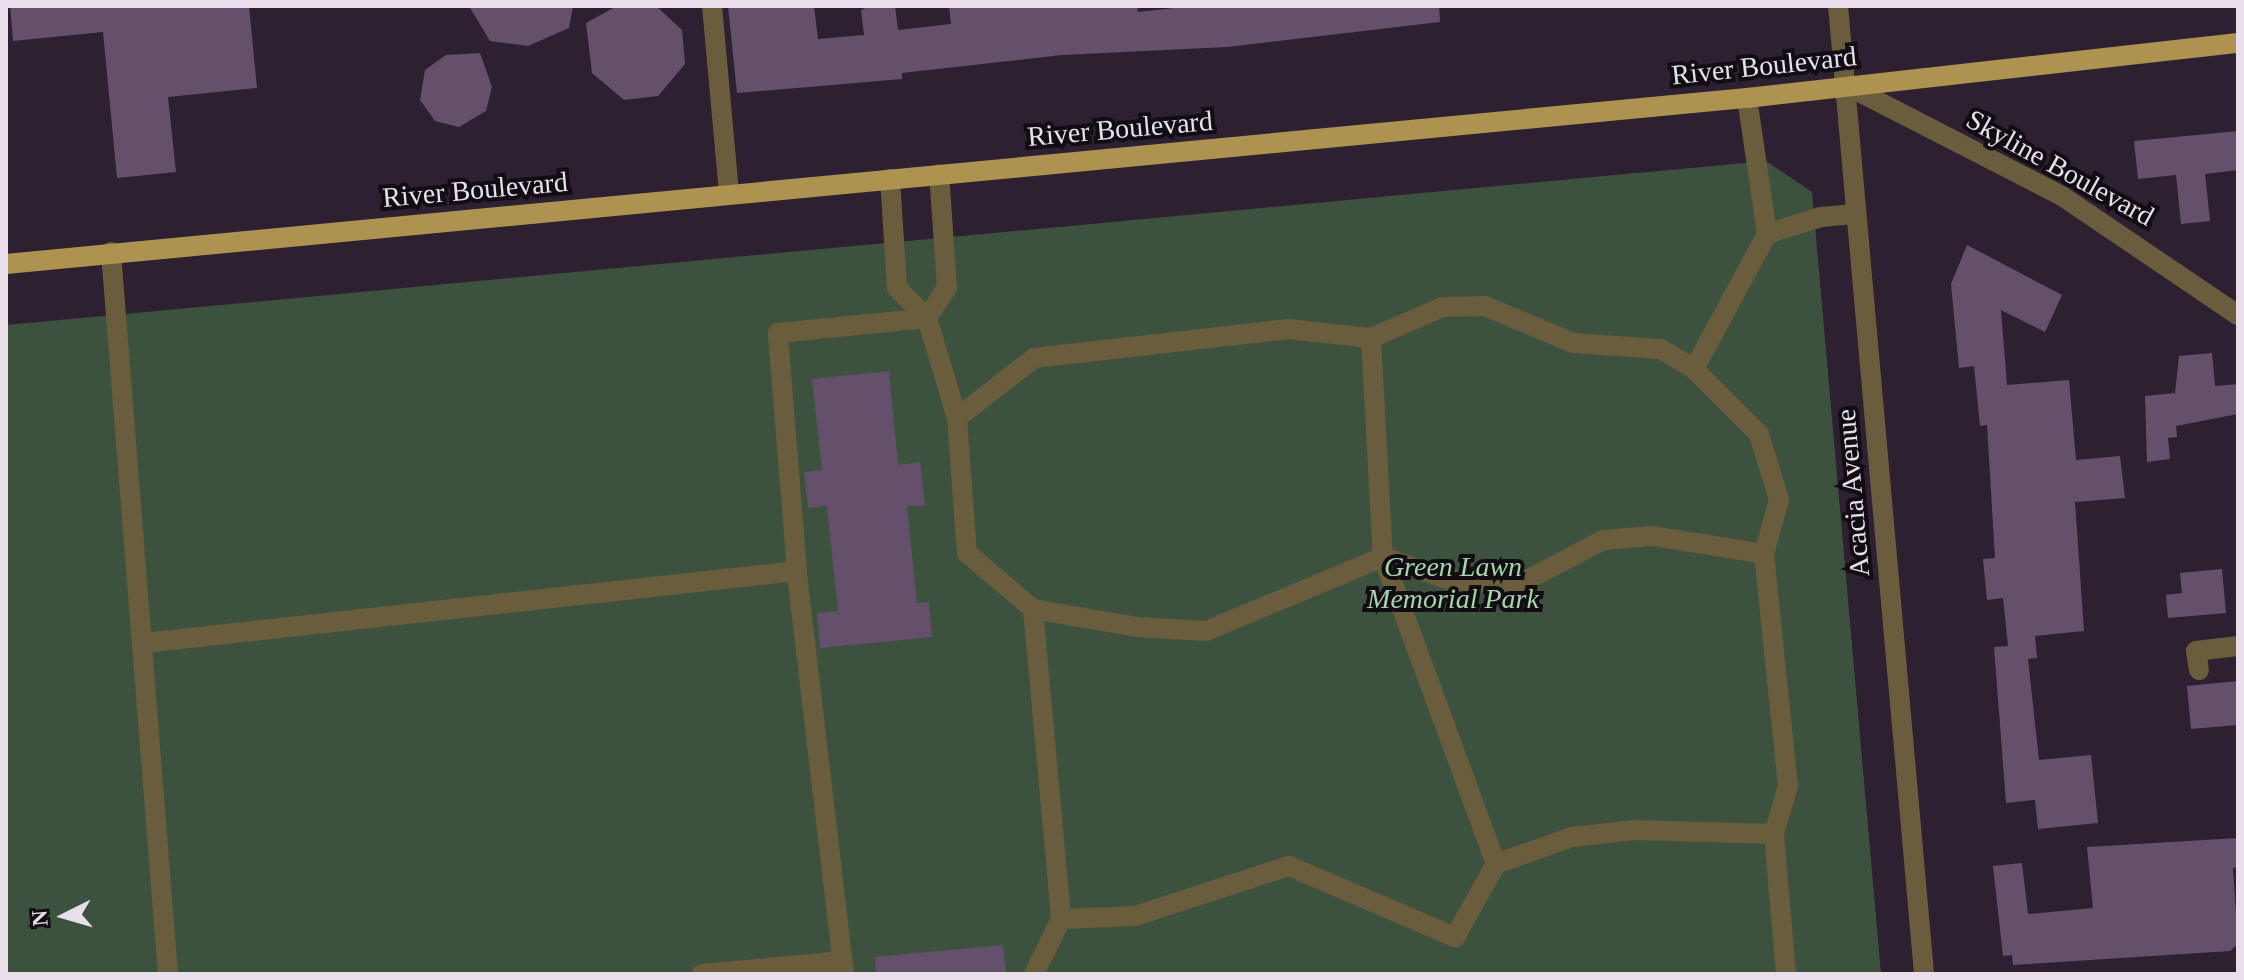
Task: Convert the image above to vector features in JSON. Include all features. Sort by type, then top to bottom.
[{"type":"main road","name":"River Boulevard","points":[[6,264],[1747,98],[2238,43]]},
{"type":"street","points":[[712,6],[729,194]]},
{"type":"street","name":"Acacia Avenue","points":[[1838,6],[1924,974]]},
{"type":"street","name":"Skyline Boulevard","points":[[1846,85],[2062,196],[2238,315]]},
{"type":"street","points":[[1694,369],[1767,234],[1747,98]]},
{"type":"street","points":[[927,318],[947,287],[939,174]]},
{"type":"street","points":[[890,179],[897,288],[927,318],[957,418],[967,553],[1033,609],[1137,627],[1206,631],[1383,557],[1447,579],[1499,585],[1529,579],[1603,540],[1653,536],[1764,554]]},
{"type":"street","points":[[1767,234],[1821,217],[1855,214]]},
{"type":"street","points":[[111,252],[168,974]]},
{"type":"street","points":[[957,418],[1034,358],[1119,344],[1225,341],[1288,329],[1371,338],[1443,307],[1485,306],[1573,343],[1661,349],[1694,369],[1759,434],[1775,470],[1779,500],[1764,554],[1788,786],[1774,834],[1786,974]]},
{"type":"street","points":[[702,974],[843,967],[797,571],[778,333],[927,318]]},
{"type":"street","points":[[1371,338],[1383,557],[1496,864]]},
{"type":"street","points":[[144,643],[797,571]]},
{"type":"street","points":[[1033,609],[1061,919],[1034,974]]},
{"type":"street","points":[[2199,670],[2196,651],[2238,646]]},
{"type":"street","points":[[1061,919],[1135,916],[1289,866],[1455,937],[1496,864],[1587,835],[1774,834]]},
{"type":"green space","name":"Green Lawn Memorial Park","points":[[1766,161],[1812,192],[1881,974],[6,974],[6,325]]},
{"type":"building","points":[[10,6],[249,6],[257,88],[168,97],[176,172],[117,178],[103,32],[13,41]]},
{"type":"building","points":[[469,6],[573,6],[569,28],[528,46],[490,41]]},
{"type":"building","points":[[617,6],[656,6],[682,30],[685,64],[658,96],[624,100],[592,73],[586,23]]},
{"type":"building","points":[[728,6],[814,6],[818,39],[864,35],[861,10],[870,6],[895,6],[898,30],[951,24],[949,6],[1137,6],[1138,12],[1192,6],[1439,6],[1440,22],[1227,47],[1062,55],[902,73],[902,79],[737,93]]},
{"type":"building","points":[[480,53],[492,87],[486,111],[459,127],[435,121],[420,100],[425,70],[446,55]]},
{"type":"building","points":[[2238,131],[2238,170],[2205,174],[2210,221],[2181,224],[2176,175],[2138,179],[2134,141]]},
{"type":"building","points":[[1967,245],[2062,295],[2045,332],[2001,310],[2007,385],[2069,380],[2076,460],[2120,456],[2125,498],[2075,502],[2084,631],[2035,636],[2037,658],[2028,659],[2039,760],[2091,755],[2098,823],[2038,829],[2035,800],[2006,803],[1994,647],[2008,646],[2003,598],[1987,600],[1983,559],[1995,558],[1987,425],[1980,426],[1974,366],[1959,368],[1951,284]]},
{"type":"building","points":[[2212,353],[2215,386],[2238,384],[2238,414],[2176,426],[2177,437],[2168,438],[2170,459],[2147,462],[2145,396],[2175,393],[2179,356]]},
{"type":"building","points":[[889,371],[898,465],[920,462],[925,505],[907,506],[917,603],[929,602],[932,637],[820,648],[817,613],[838,611],[827,506],[808,508],[804,472],[822,470],[812,379]]},
{"type":"building","points":[[2222,569],[2226,613],[2168,618],[2166,595],[2182,593],[2180,573]]},
{"type":"building","points":[[2238,681],[2238,725],[2191,729],[2187,686]]},
{"type":"building","points":[[2238,838],[2238,867],[2233,868],[2238,944],[2230,951],[2013,965],[2012,955],[2003,956],[1993,866],[2022,863],[2028,914],[2093,908],[2087,847]]},
{"type":"building","points":[[1003,945],[1006,973],[876,974],[875,957]]}]
